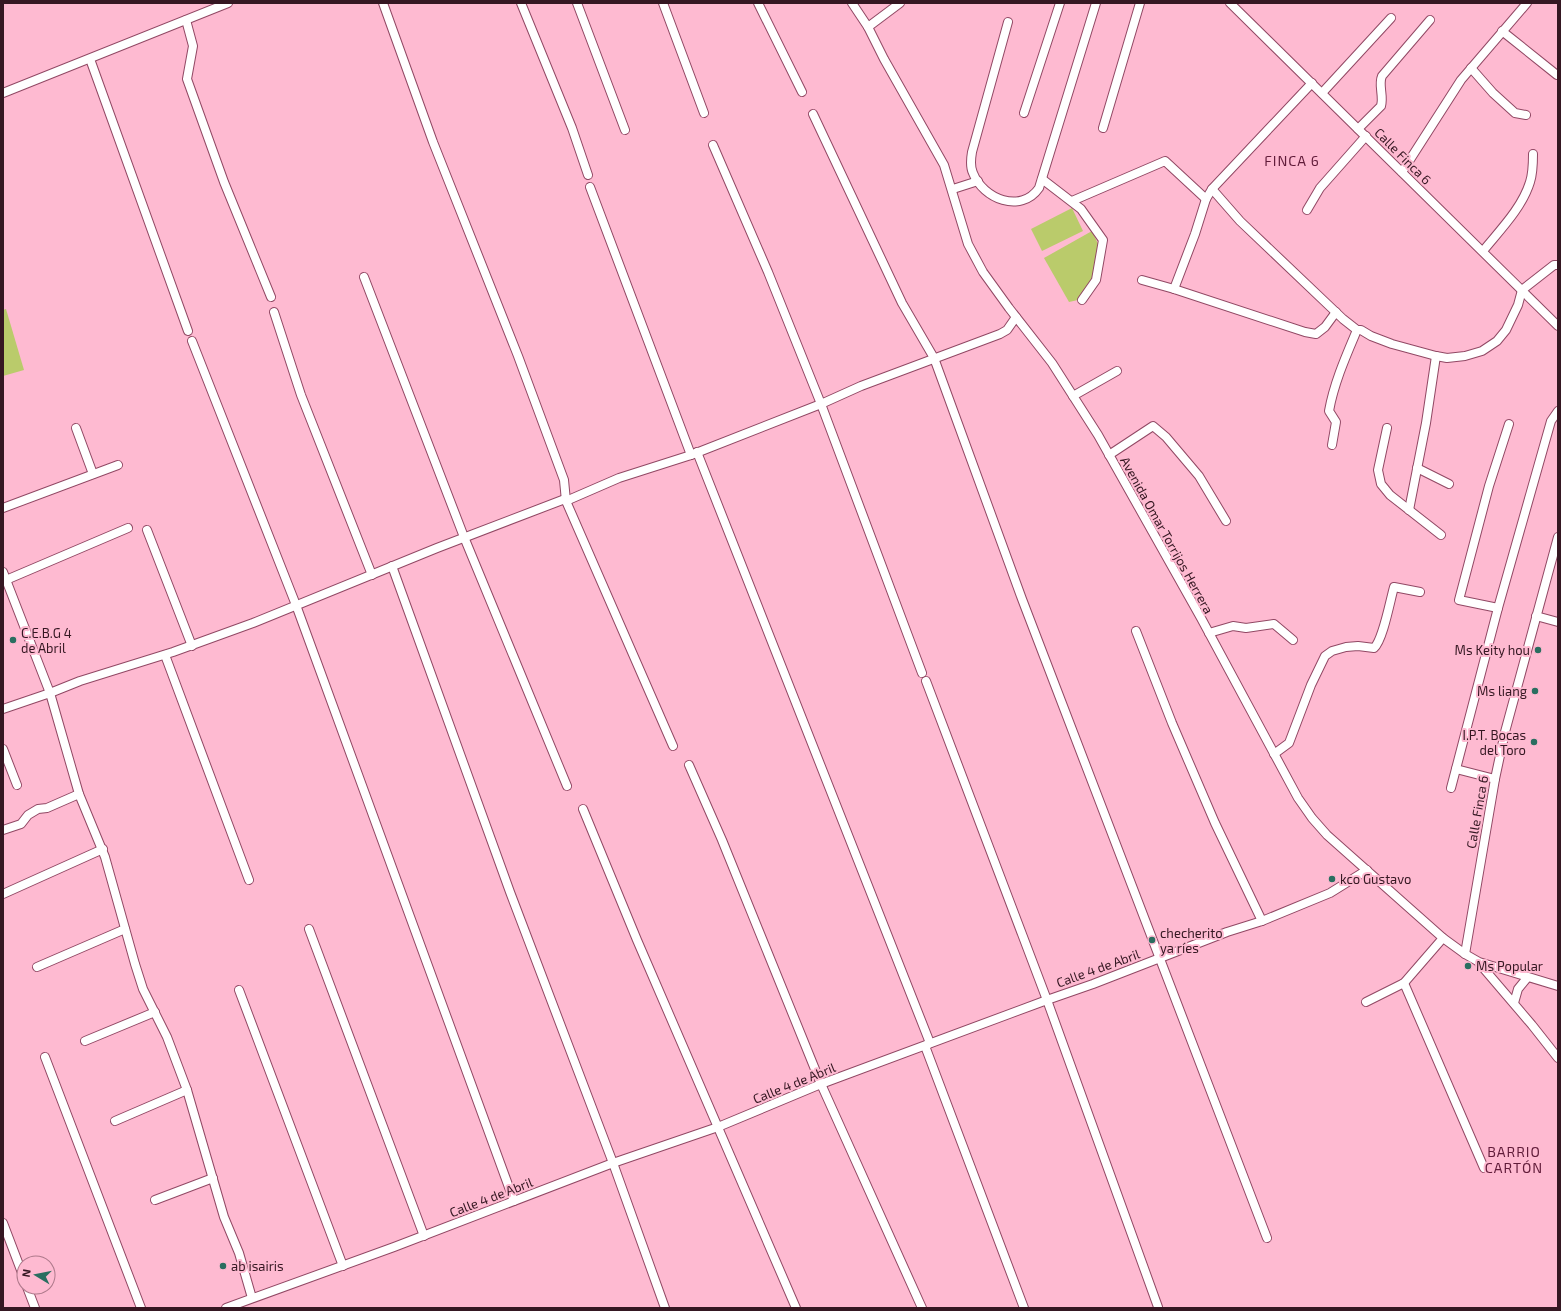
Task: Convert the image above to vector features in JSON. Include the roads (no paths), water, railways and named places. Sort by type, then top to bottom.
[{"type":"street","points":[[3,93],[228,3]]},
{"type":"street","points":[[383,3],[434,142],[518,356],[564,480],[566,501],[673,746]]},
{"type":"street","points":[[521,3],[572,128],[588,176]]},
{"type":"street","points":[[577,3],[626,130]]},
{"type":"street","points":[[662,3],[704,113]]},
{"type":"street","points":[[758,3],[802,92]]},
{"type":"street","name":"Avenida Omar Torrijos Herrera","points":[[852,3],[868,27],[884,59],[944,165],[953,189],[968,244],[983,272],[1052,363],[1109,455],[1209,633],[1298,798],[1312,818],[1327,835],[1443,938],[1465,954],[1478,962],[1527,978],[1558,986]]},
{"type":"street","points":[[868,27],[900,3]]},
{"type":"street","points":[[1024,113],[1060,3]]},
{"type":"street","points":[[1008,22],[972,152],[972,172],[985,190],[994,197],[1012,202],[1028,198],[1035,194],[1039,188],[1096,3]]},
{"type":"street","points":[[1103,128],[1140,3]]},
{"type":"street","points":[[1402,172],[1461,80],[1527,3]]},
{"type":"street","name":"Calle Finca 6","points":[[1236,5],[1358,129],[1558,326]]},
{"type":"street","points":[[1322,93],[1391,18]]},
{"type":"street","points":[[186,20],[193,46],[187,79],[224,182],[271,297]]},
{"type":"street","points":[[1358,129],[1381,106],[1380,80],[1382,76],[1430,20]]},
{"type":"street","points":[[1502,31],[1557,75]]},
{"type":"street","points":[[90,58],[188,331]]},
{"type":"street","points":[[1471,68],[1493,93],[1515,113],[1526,115]]},
{"type":"street","points":[[1174,289],[1195,234],[1206,199],[1212,189],[1312,83]]},
{"type":"street","points":[[813,114],[902,303],[934,358],[1022,599],[1267,1238]]},
{"type":"street","points":[[1307,210],[1320,188],[1366,136]]},
{"type":"street","points":[[713,145],[768,272],[821,404],[1048,1000],[1158,1307]]},
{"type":"street","points":[[1483,251],[1523,199],[1530,182],[1533,168],[1533,154]]},
{"type":"street","points":[[1072,201],[1165,161],[1206,199]]},
{"type":"street","points":[[1042,178],[1081,209],[1103,240],[1096,280],[1082,300]]},
{"type":"street","points":[[953,189],[978,182]]},
{"type":"street","points":[[590,187],[927,1045],[1024,1308]]},
{"type":"street","points":[[1212,189],[1240,221],[1356,330],[1361,330],[1371,336],[1392,344],[1436,356],[1447,358],[1464,356],[1482,351],[1497,341],[1506,330],[1518,305],[1522,290],[1554,265],[1558,265]]},
{"type":"street","points":[[364,277],[464,537],[567,786]]},
{"type":"street","points":[[1142,280],[1305,332],[1316,334],[1325,327],[1336,312]]},
{"type":"street","points":[[274,312],[301,395],[372,575]]},
{"type":"street","points":[[3,709],[80,681],[192,646],[464,537],[565,499],[566,501],[619,478],[694,453],[821,404],[861,386],[1000,334],[1007,330],[1016,317]]},
{"type":"street","points":[[1332,445],[1336,422],[1329,411],[1331,400],[1334,387],[1356,330]]},
{"type":"street","points":[[192,341],[296,605],[514,1201]]},
{"type":"street","points":[[1409,510],[1426,422],[1436,356]]},
{"type":"street","points":[[1073,396],[1116,371]]},
{"type":"street","points":[[1451,788],[1498,608],[1551,421],[1558,410]]},
{"type":"street","points":[[1498,608],[1459,600],[1489,486],[1509,424]]},
{"type":"street","points":[[1109,455],[1153,426],[1166,437],[1199,476],[1226,521]]},
{"type":"street","points":[[76,428],[93,474]]},
{"type":"street","points":[[1387,428],[1378,470],[1381,484],[1390,495],[1441,535]]},
{"type":"street","points":[[3,508],[118,465]]},
{"type":"street","points":[[1417,468],[1449,484]]},
{"type":"street","points":[[128,528],[4,576],[50,693],[78,794],[103,849],[143,988],[167,1037],[187,1090],[224,1217],[239,1253],[252,1298]]},
{"type":"street","points":[[147,530],[192,646]]},
{"type":"street","name":"Calle Finca 6","points":[[1465,954],[1495,778],[1505,732],[1558,537]]},
{"type":"street","points":[[392,566],[510,892],[613,1163],[665,1308]]},
{"type":"street","points":[[1274,754],[1289,743],[1311,685],[1325,656],[1332,651],[1346,647],[1358,646],[1374,648],[1377,645],[1382,631],[1394,588],[1420,592]]},
{"type":"street","points":[[1536,616],[1558,622]]},
{"type":"street","points":[[1209,633],[1234,626],[1246,628],[1274,624],[1293,640]]},
{"type":"street","points":[[1136,631],[1172,723],[1206,802],[1262,921]]},
{"type":"street","points":[[165,655],[248,880]]},
{"type":"street","points":[[3,749],[17,785]]},
{"type":"street","points":[[689,765],[722,840],[821,1084],[922,1308]]},
{"type":"street","points":[[1456,769],[1495,778]]},
{"type":"street","points":[[3,830],[21,824],[28,815],[38,809],[47,808],[78,794]]},
{"type":"street","points":[[583,808],[637,940],[796,1308]]},
{"type":"street","points":[[3,894],[103,849]]},
{"type":"street","name":"Calle 4 de Abril","points":[[226,1308],[424,1236],[613,1163],[718,1126],[821,1084],[1093,984],[1227,932],[1262,921],[1330,893],[1367,870]]},
{"type":"street","points":[[36,967],[125,929]]},
{"type":"street","points":[[309,929],[424,1236]]},
{"type":"street","points":[[1366,1002],[1404,983],[1443,938]]},
{"type":"street","points":[[1478,962],[1514,1003],[1558,1058]]},
{"type":"street","points":[[1514,1003],[1518,989],[1527,978]]},
{"type":"street","points":[[1404,983],[1484,1168]]},
{"type":"street","points":[[239,990],[343,1266]]},
{"type":"street","points":[[86,1041],[155,1012]]},
{"type":"street","points":[[45,1057],[141,1308]]},
{"type":"street","points":[[115,1121],[187,1090]]},
{"type":"street","points":[[154,1200],[213,1178]]},
{"type":"street","points":[[3,1223],[16,1257]]},
{"type":"street","points":[[30,1295],[35,1308]]},
{"type":"place","name":"C.E.B.G 4 de Abril","points":[[13,640]]},
{"type":"place","name":"Ms Keity hou","points":[[1538,650]]},
{"type":"place","name":"Ms liang","points":[[1535,691]]},
{"type":"place","name":"I.P.T. Bocas del Toro","points":[[1534,742]]},
{"type":"place","name":"kco Gustavo","points":[[1332,879]]},
{"type":"place","name":"checherito ya ríes","points":[[1152,940]]},
{"type":"place","name":"Ms Popular","points":[[1468,966]]},
{"type":"place","name":"ab isairis","points":[[223,1266]]},
{"type":"district","name":"FINCA 6","points":[[1292,161]]},
{"type":"district","name":"BARRIO CARTÓN","points":[[1514,1160]]}]
